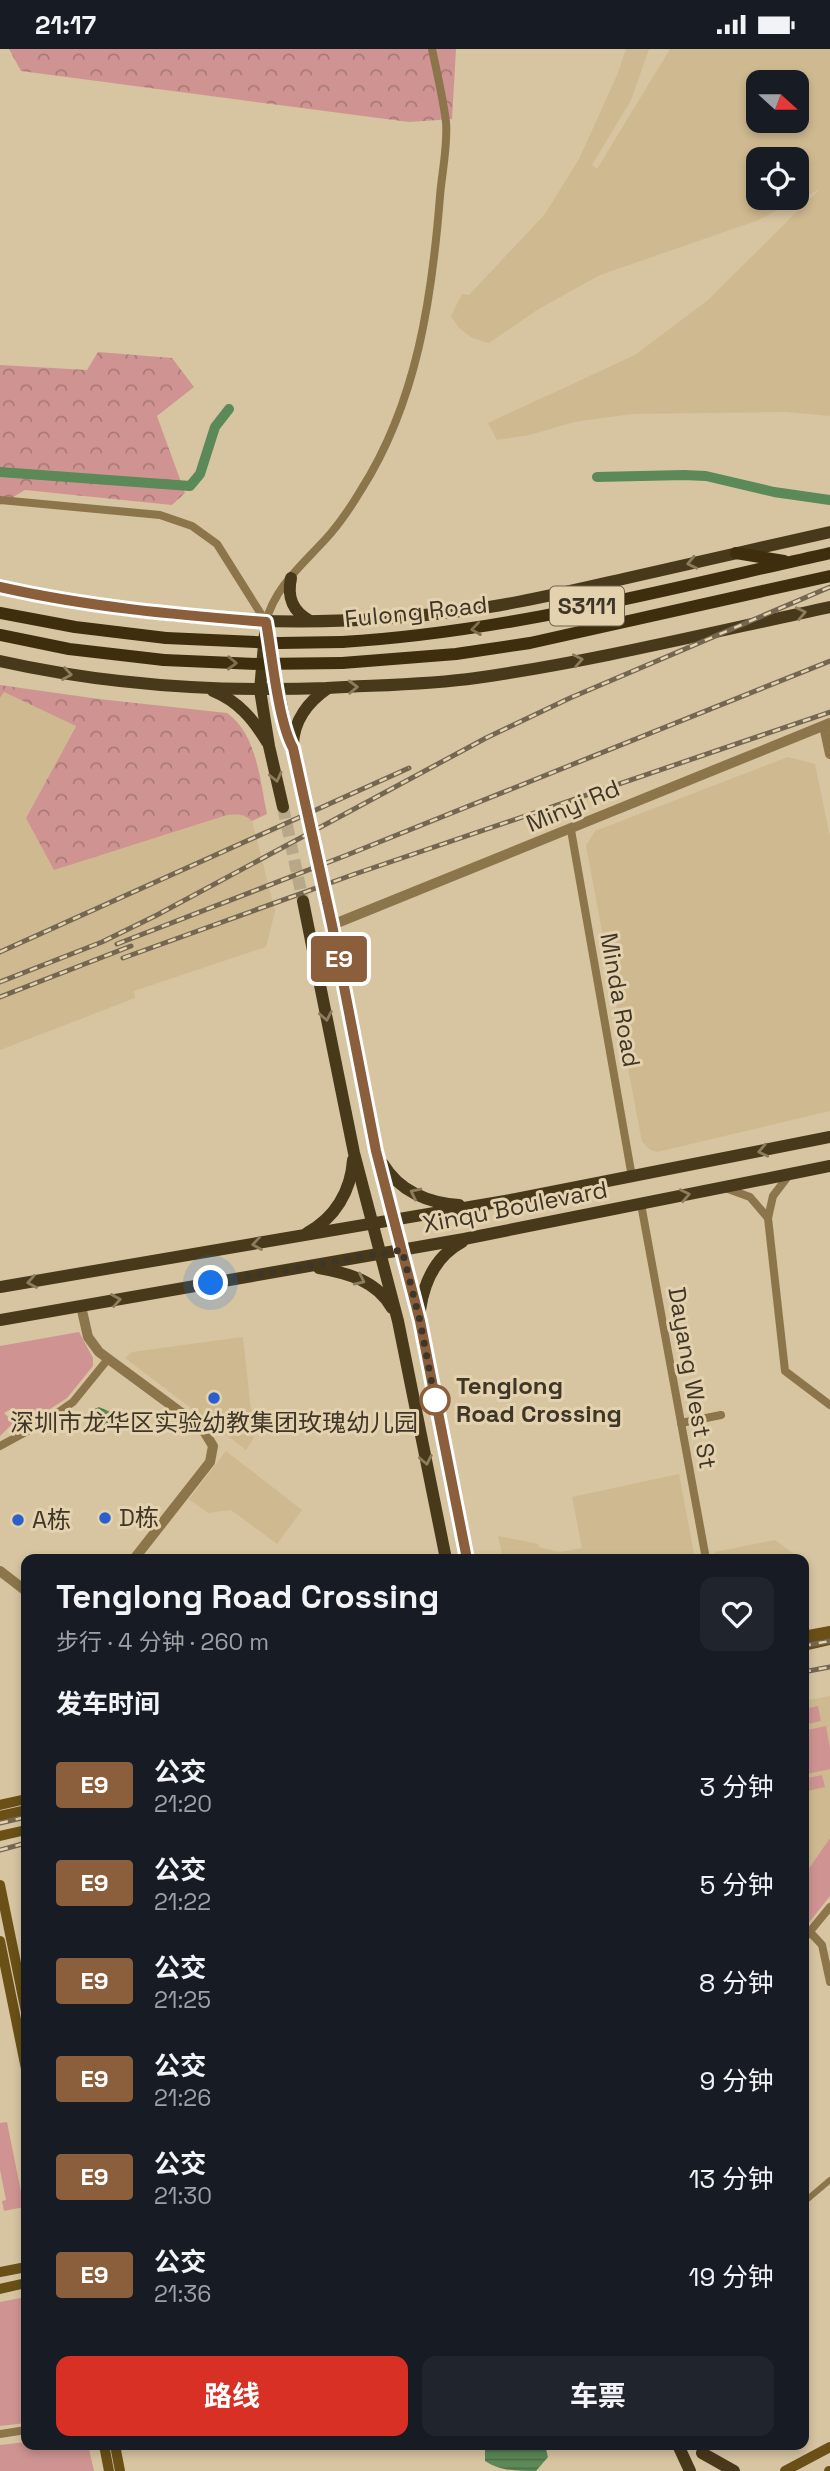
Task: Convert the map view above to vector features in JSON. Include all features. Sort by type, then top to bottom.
[{"type":"highway","points":[[736,553],[791,562]]},
{"type":"highway","name":"Fulong Road","points":[[0,613],[75,627],[166,638],[342,642],[491,626],[830,553]]},
{"type":"highway","name":"Fulong Road","points":[[0,635],[69,649],[164,660],[258,664],[342,663],[456,654],[530,643],[830,576]]},
{"type":"main road","points":[[0,587],[69,601],[129,609],[266,622],[380,618],[487,607],[830,532]]},
{"type":"main road","points":[[290,578],[291,602],[299,614],[310,622]]},
{"type":"main road","points":[[0,661],[116,681],[260,690],[442,682],[513,672],[830,607]]},
{"type":"main road","points":[[266,622],[260,690],[283,807]]},
{"type":"main road","points":[[266,622],[288,739],[293,748]]},
{"type":"main road","points":[[203,687],[229,698],[242,708],[256,724],[269,746]]},
{"type":"main road","points":[[304,797],[293,748],[293,735],[303,713],[328,687]]},
{"type":"main road","points":[[325,893],[376,1151],[420,1321],[466,1554]]},
{"type":"main road","points":[[303,901],[354,1153],[398,1321],[445,1554]]},
{"type":"main road","name":"Xinqu Boulevard","points":[[0,1287],[393,1221],[830,1137]]},
{"type":"main road","points":[[376,1151],[390,1175],[412,1192],[438,1202],[473,1206]]},
{"type":"main road","points":[[298,1237],[322,1223],[343,1198],[352,1173],[354,1153]]},
{"type":"main road","name":"Xinqu Boulevard","points":[[0,1320],[470,1238],[830,1166]]},
{"type":"main road","points":[[420,1321],[425,1289],[434,1268],[451,1249],[470,1238]]},
{"type":"main road","points":[[304,1267],[348,1274],[369,1284],[390,1304],[398,1321]]},
{"type":"main road","points":[[809,1635],[830,1631]]},
{"type":"main road","points":[[809,1645],[830,1640]]},
{"type":"main road","points":[[0,1805],[21,1800]]},
{"type":"main road","points":[[0,1816],[21,1811]]},
{"type":"main road","points":[[0,1836],[21,1831]]},
{"type":"main road","points":[[0,1885],[21,1988]]},
{"type":"main road","points":[[0,1941],[21,2044]]},
{"type":"main road","points":[[0,2272],[21,2268]]},
{"type":"main road","points":[[0,2289],[21,2284]]},
{"type":"main road","points":[[785,2471],[830,2447]]},
{"type":"main road","points":[[105,2450],[109,2471]]},
{"type":"main road","points":[[116,2450],[120,2471]]},
{"type":"main road","points":[[701,2450],[713,2471]]},
{"type":"main road","points":[[702,2450],[734,2471]]},
{"type":"main road","points":[[680,2451],[688,2471]]},
{"type":"street","points":[[266,622],[275,599],[290,578],[332,532],[362,490],[381,456],[408,390],[425,319],[436,250],[446,124],[432,49]]},
{"type":"street","points":[[0,499],[160,515],[192,526],[216,544],[266,622]]},
{"type":"street","points":[[827,724],[830,754]]},
{"type":"street","name":"Minyi Rd","points":[[332,925],[827,724]]},
{"type":"street","name":"Minda Road","points":[[570,830],[632,1177]]},
{"type":"street","points":[[789,1174],[773,1196],[768,1218],[785,1371],[830,1405]]},
{"type":"street","points":[[718,1189],[745,1193],[760,1206],[768,1218]]},
{"type":"street","name":"Dayang West St","points":[[641,1205],[705,1554]]},
{"type":"street","points":[[81,1306],[88,1337],[108,1359],[202,1428],[213,1446],[210,1462],[138,1554]]},
{"type":"street","points":[[0,1446],[46,1421],[73,1402],[108,1359]]},
{"type":"street","points":[[681,1423],[721,1415]]},
{"type":"street","points":[[0,1571],[21,1587]]},
{"type":"street","points":[[830,1907],[810,1932],[822,1945],[830,1982]]},
{"type":"street","points":[[809,2198],[830,2180]]},
{"type":"street","points":[[0,2434],[21,2431]]},
{"type":"shaded area","points":[[626,49],[649,49],[631,100],[592,165],[597,169],[670,49],[830,49],[830,416],[786,412],[632,414],[574,422],[530,435],[497,440],[488,423],[635,355],[708,300],[799,210],[809,210],[809,200],[820,189],[809,194],[809,147],[746,147],[746,210],[778,210],[756,221],[600,275],[537,310],[489,343],[472,338],[459,328],[451,316],[462,294],[469,295],[545,214],[579,159]]},
{"type":"shaded area","points":[[4,692],[76,725],[26,818],[238,814],[252,821],[275,911],[266,947],[134,991],[135,998],[0,1050],[0,698]]},
{"type":"shaded area","points":[[788,757],[815,764],[830,837],[830,1111],[657,1152],[650,1150],[642,1142],[586,846],[595,831]]},
{"type":"shaded area","name":"深圳市龙华区实验幼教集团玫瑰幼儿园","points":[[243,1337],[254,1438],[246,1450],[125,1358],[132,1352]]},
{"type":"shaded area","points":[[99,1407],[117,1415],[111,1430],[99,1429],[91,1422],[92,1410]]},
{"type":"shaded area","points":[[226,1451],[302,1510],[277,1544],[231,1510],[208,1513],[189,1499]]},
{"type":"shaded area","points":[[679,1474],[694,1554],[502,1554],[498,1536],[539,1544],[538,1547],[560,1552],[582,1548],[572,1497]]},
{"type":"shaded area","points":[[775,1540],[794,1554],[715,1554]]},
{"type":"shaded area","points":[[830,1696],[830,1838],[809,1868],[809,1700]]},
{"type":"shaded area","points":[[485,2450],[546,2450],[548,2457],[536,2471],[503,2469],[485,2461]]},
{"type":"green space","points":[[9,49],[456,49],[452,119],[409,122],[21,71]]},
{"type":"green space","points":[[98,352],[172,358],[194,387],[157,416],[185,493],[172,505],[25,490],[0,505],[0,365],[87,370]]},
{"type":"green space","points":[[0,685],[227,713],[237,722],[251,745],[267,814],[252,821],[241,815],[227,815],[54,870],[26,818],[76,726],[4,692],[0,698]]},
{"type":"green space","points":[[79,1332],[93,1358],[93,1366],[67,1398],[36,1418],[9,1410],[4,1413],[12,1424],[0,1436],[0,1346]]},
{"type":"green space","points":[[818,1706],[821,1721],[809,1724],[809,1708]]},
{"type":"green space","points":[[826,1726],[830,1769],[809,1774],[809,1730]]},
{"type":"green space","points":[[822,1775],[825,1787],[809,1791],[809,1778]]},
{"type":"green space","points":[[830,1838],[830,1896],[809,1922],[809,1868]]},
{"type":"green space","points":[[7,2122],[21,2192],[21,2208],[4,2211],[2,2201],[6,2200],[0,2170],[0,2123]]},
{"type":"green space","points":[[21,2298],[21,2424],[0,2426],[0,2302]]},
{"type":"green space","points":[[21,2443],[21,2450],[89,2450],[94,2471],[0,2471],[0,2445]]},
{"type":"waterway","points":[[0,472],[190,486],[200,474],[215,427],[229,409]]},
{"type":"waterway","points":[[597,477],[706,476],[774,492],[830,500]]},
{"type":"tunnel","points":[[304,797],[325,892]]},
{"type":"tunnel","points":[[283,807],[303,901]]},
{"type":"railway","points":[[0,982],[102,942],[157,915],[486,738],[570,698],[830,587]]},
{"type":"railway","points":[[117,944],[347,855],[830,661]]},
{"type":"railway","points":[[123,958],[352,875],[830,712]]},
{"type":"railway","points":[[0,952],[409,768]]},
{"type":"railway","points":[[0,997],[131,946]]},
{"type":"railway","points":[[809,1645],[830,1641]]},
{"type":"railway","points":[[809,1671],[830,1667]]},
{"type":"railway","points":[[0,1823],[21,1818]]},
{"type":"railway","points":[[0,1850],[21,1844]]},
{"type":"bus line","name":"E9","points":[[0,587],[69,601],[129,609],[266,622],[282,712],[288,739],[293,748],[332,925],[376,1151],[420,1321],[466,1554]]},
{"type":"place","name":"深圳市龙华区实验幼教集团玫瑰幼儿园","points":[[214,1398]]},
{"type":"place","name":"Tenglong Road Crossing","points":[[435,1400]]},
{"type":"place","name":"D栋","points":[[105,1518]]},
{"type":"place","name":"A栋","points":[[18,1520]]},
{"type":"route","points":[[211,1283],[402,1250],[420,1321],[435,1400]]}]
